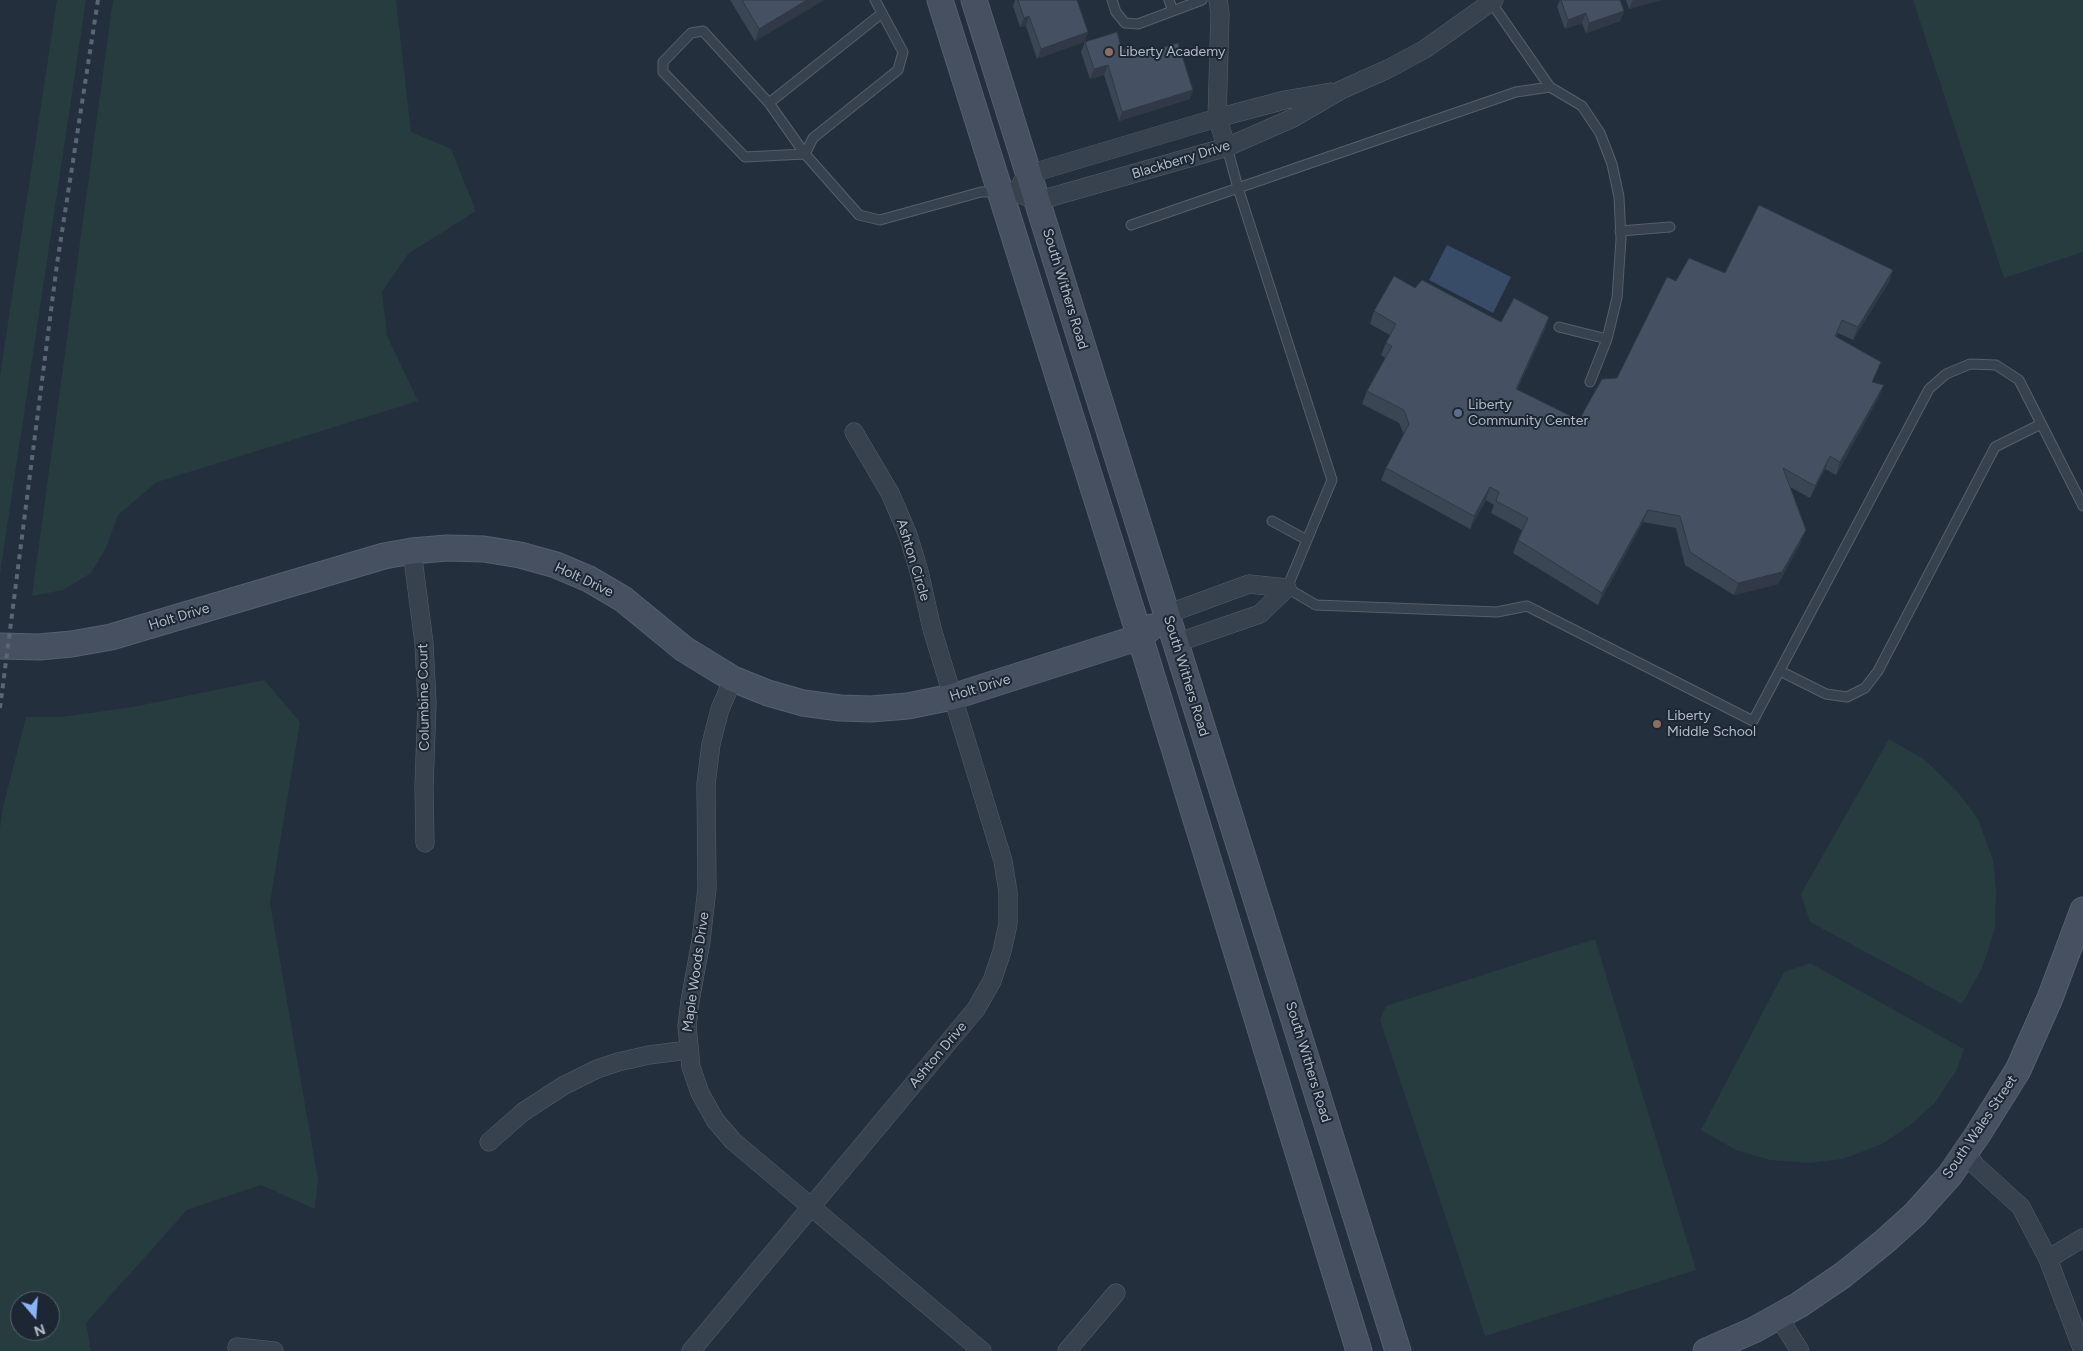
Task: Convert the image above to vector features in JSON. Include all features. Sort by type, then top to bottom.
[{"type":"main road","name":"South Withers Road","points":[[940,0],[1014,186],[1037,201],[1398,1351]]},
{"type":"main road","name":"South Withers Road","points":[[974,0],[1014,186],[1140,637],[1359,1351]]},
{"type":"main road","name":"Holt Drive","points":[[0,646],[39,647],[72,644],[111,637],[384,556],[447,548],[484,549],[520,555],[556,565],[590,579],[623,599],[684,649],[733,678],[768,693],[803,703],[840,708],[871,709],[908,706],[952,697],[1140,637],[1167,614]]},
{"type":"main road","name":"Holt Drive","points":[[1140,637],[1176,643]]},
{"type":"main road","name":"South Wales Street","points":[[1706,1351],[1754,1330],[1843,1275],[1884,1242],[1950,1175],[2018,1070],[2050,998],[2083,910]]},
{"type":"street","points":[[1218,0],[1220,14],[1217,118],[1227,147]]},
{"type":"street","name":"Blackberry Drive","points":[[1037,201],[1227,147],[1293,118],[1342,90],[1388,69],[1425,49],[1492,1]]},
{"type":"street","name":"Blackberry Drive","points":[[1014,186],[1217,118],[1285,100],[1342,90]]},
{"type":"street","name":"Ashton Circle","points":[[854,432],[890,493],[908,535],[952,697]]},
{"type":"street","name":"Columbine Court","points":[[412,551],[424,643],[427,703],[424,787],[425,843]]},
{"type":"street","name":"Holt Drive","points":[[1167,614],[1249,584],[1287,588]]},
{"type":"street","name":"Holt Drive","points":[[1176,643],[1260,614],[1287,588]]},
{"type":"street","name":"Maple Woods Drive","points":[[733,678],[720,709],[710,752],[706,784],[707,888],[702,941],[687,1026],[688,1050],[700,1093],[715,1120],[733,1142],[982,1351]]},
{"type":"street","name":"Ashton Drive","points":[[690,1351],[976,1009],[992,981],[1002,952],[1008,916],[1008,892],[1003,861],[952,697]]},
{"type":"street","points":[[489,1142],[523,1112],[563,1086],[597,1069],[649,1055],[688,1050]]},
{"type":"street","points":[[1965,1153],[1976,1166],[2021,1207],[2048,1259],[2083,1351]]},
{"type":"street","points":[[2048,1259],[2083,1238]]},
{"type":"street","points":[[1067,1351],[1116,1293]]},
{"type":"street","points":[[1778,1316],[1800,1351]]},
{"type":"street","points":[[237,1347],[274,1351]]},
{"type":"lane","points":[[805,154],[814,138],[898,70],[903,52],[875,0]]},
{"type":"lane","points":[[1112,0],[1116,12],[1125,23],[1138,24],[1202,0]]},
{"type":"lane","points":[[1169,0],[1173,11]]},
{"type":"lane","points":[[1492,1],[1550,86],[1582,106],[1600,134],[1612,164],[1619,197],[1620,230],[1617,298],[1607,339],[1590,382]]},
{"type":"lane","points":[[769,103],[881,14]]},
{"type":"lane","points":[[805,154],[745,158],[663,72],[663,62],[691,32],[703,30],[769,103],[805,154],[859,215],[880,220],[981,192],[1014,186]]},
{"type":"lane","points":[[1131,225],[1516,92],[1550,86]]},
{"type":"lane","points":[[1227,147],[1238,188],[1332,480],[1287,588],[1316,605],[1497,612],[1527,606],[1753,721],[1930,390],[1946,374],[1970,364],[1996,365],[2019,380],[2083,506]]},
{"type":"lane","points":[[1620,230],[1670,227]]},
{"type":"lane","points":[[1559,327],[1607,339]]},
{"type":"lane","points":[[1780,671],[1826,694],[1847,697],[1865,688],[1878,671],[1995,447],[2041,424]]},
{"type":"lane","points":[[1272,521],[1307,540]]},
{"type":"green space","points":[[57,0],[86,0],[0,574],[0,376]]},
{"type":"green space","points":[[113,0],[396,0],[411,132],[451,149],[476,211],[408,254],[382,292],[387,336],[418,401],[157,482],[118,515],[106,548],[91,573],[63,590],[32,596]]},
{"type":"green space","points":[[1913,0],[2083,0],[2083,252],[2004,278]]},
{"type":"green space","points":[[264,680],[300,722],[270,903],[318,1180],[315,1209],[261,1185],[187,1210],[86,1323],[91,1351],[0,1351],[0,828],[3,807],[26,717],[61,717],[133,707]]},
{"type":"green space","points":[[1889,739],[1925,760],[1957,791],[1978,819],[1993,860],[1996,890],[1995,928],[1983,966],[1962,1004],[1810,922],[1801,894]]},
{"type":"green space","points":[[1595,939],[1696,1270],[1485,1336],[1380,1020],[1386,1006]]},
{"type":"green space","points":[[1810,963],[1964,1049],[1956,1071],[1934,1104],[1909,1126],[1882,1144],[1843,1159],[1808,1163],[1770,1160],[1736,1150],[1701,1130],[1784,972]]},
{"type":"water","points":[[1447,245],[1511,277],[1493,313],[1429,280]]},
{"type":"building","points":[[742,0],[807,0],[759,29]]},
{"type":"building","points":[[1018,0],[1077,0],[1088,32],[1041,49],[1029,16],[1024,18]]},
{"type":"building","points":[[1561,0],[1620,0],[1624,11],[1589,23],[1586,13],[1568,20]]},
{"type":"building","points":[[1117,32],[1122,50],[1134,46],[1137,55],[1178,43],[1193,90],[1122,112],[1108,65],[1094,69],[1085,42]]},
{"type":"building","points":[[1759,205],[1893,270],[1858,327],[1842,320],[1835,336],[1881,362],[1872,382],[1884,385],[1840,462],[1830,456],[1815,486],[1783,468],[1806,530],[1782,572],[1738,583],[1690,552],[1680,516],[1648,510],[1602,593],[1518,540],[1528,518],[1496,501],[1499,492],[1490,487],[1474,516],[1386,468],[1409,424],[1404,410],[1367,391],[1392,346],[1386,343],[1396,324],[1374,311],[1394,276],[1415,288],[1422,280],[1501,322],[1514,298],[1549,317],[1516,389],[1579,420],[1602,379],[1617,378],[1667,277],[1676,281],[1689,258],[1725,273]]},
{"type":"railway","points":[[0,708],[57,264],[98,0]]},
{"type":"place","name":"Liberty Academy","points":[[1109,52]]},
{"type":"place","name":"Liberty Community Center","points":[[1458,413]]},
{"type":"place","name":"Liberty Middle School","points":[[1657,724]]}]
